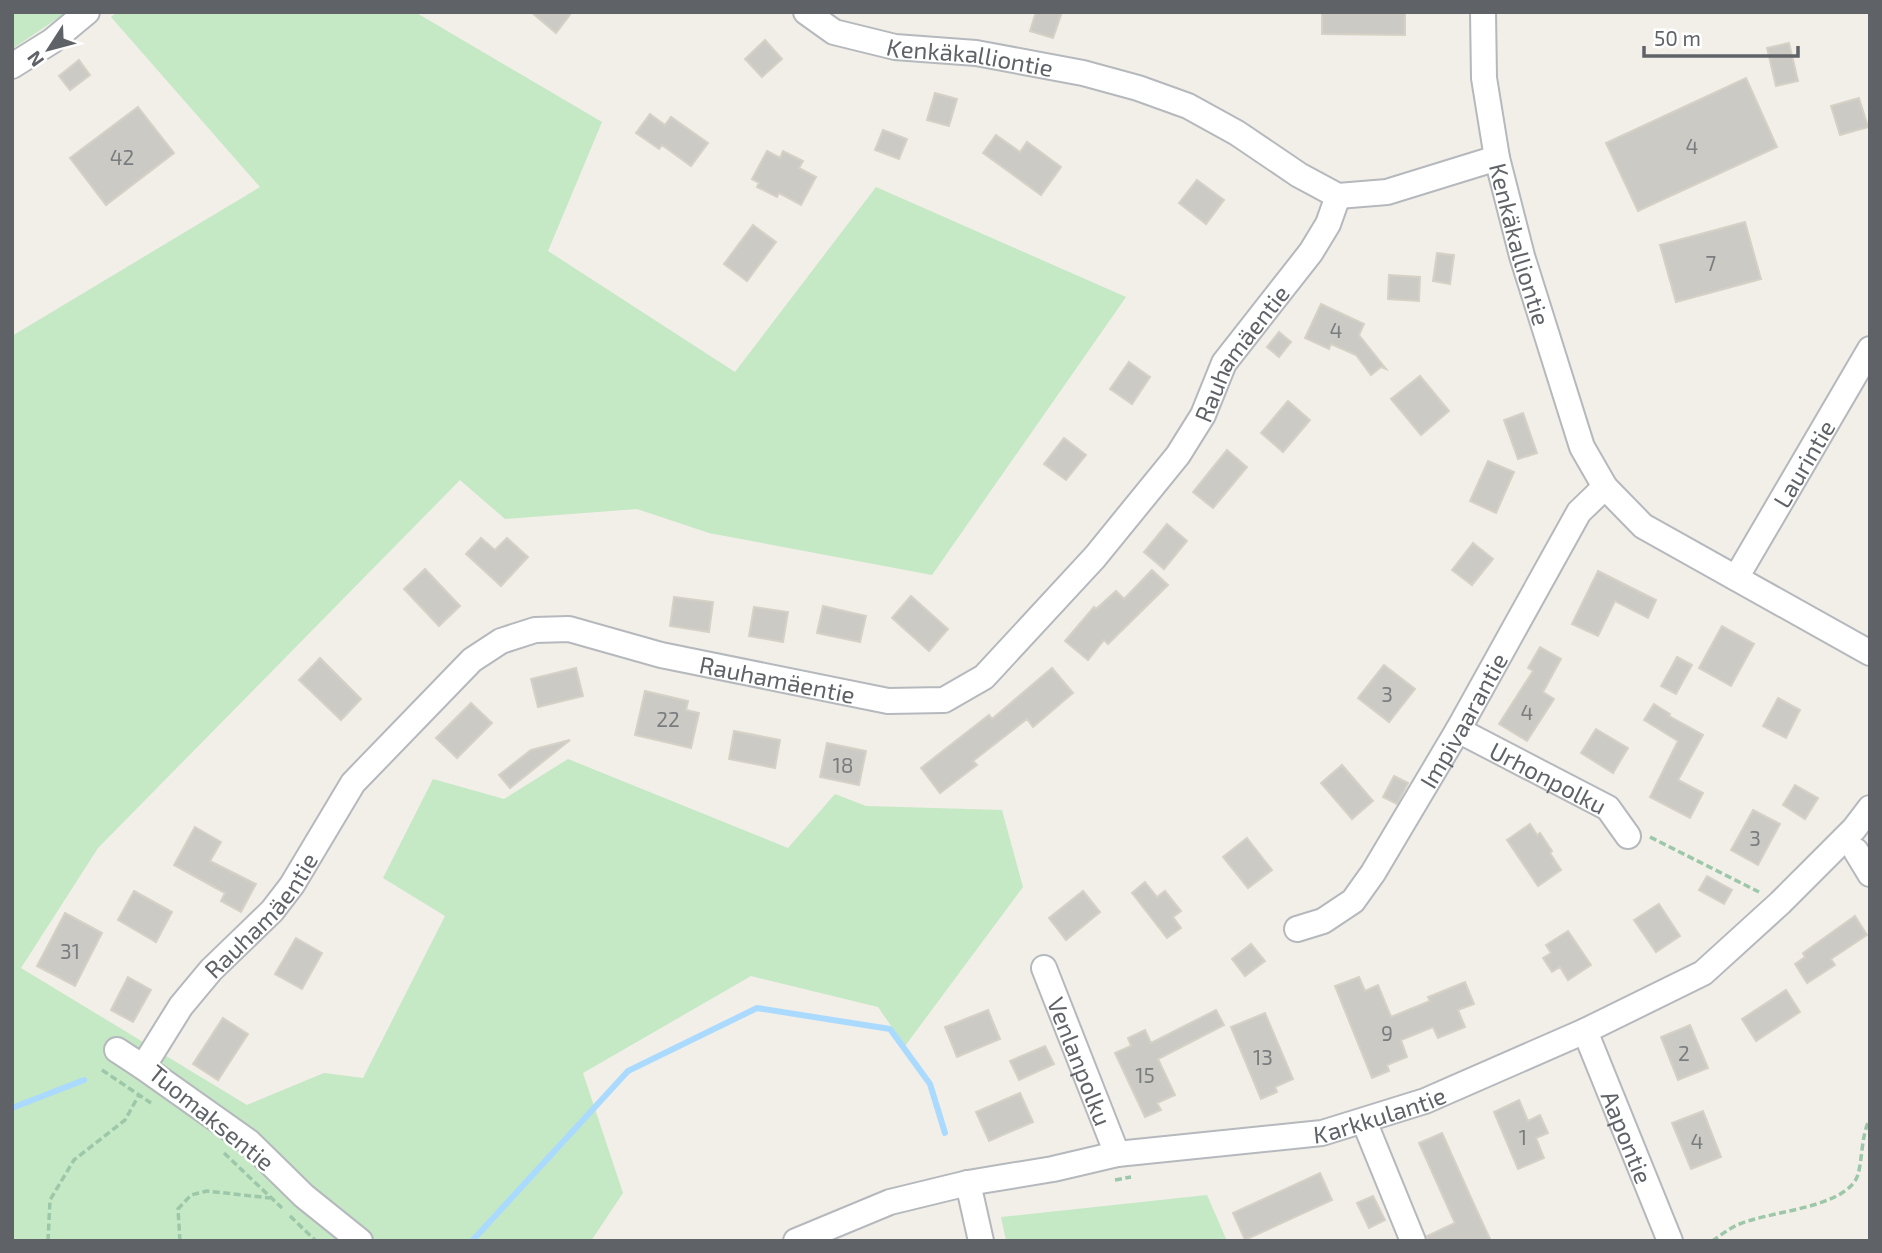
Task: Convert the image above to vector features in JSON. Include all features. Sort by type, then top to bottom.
[{"type":"street","points":[[12,66],[52,41],[88,12]]},
{"type":"street","name":"Kenkäkalliontie","points":[[806,12],[834,32],[895,47],[976,53],[1083,73],[1188,106],[1338,196],[1387,192],[1497,158],[1522,256],[1582,447],[1605,487],[1643,526],[1870,653]]},
{"type":"street","points":[[1483,12],[1483,78],[1497,158]]},
{"type":"street","name":"Rauhamäentie","points":[[156,1044],[181,1006],[211,970],[272,911],[292,885],[353,783],[472,660],[501,641],[535,630],[569,629],[661,655],[888,701],[944,700],[984,677],[1095,557],[1178,455],[1203,415],[1224,363],[1311,252],[1328,224],[1338,196]]},
{"type":"street","name":"Laurintie","points":[[1736,578],[1870,349]]},
{"type":"street","name":"Impivaarantie","points":[[1297,929],[1323,921],[1353,901],[1395,838],[1458,730],[1579,512],[1605,487]]},
{"type":"street","name":"Urhonpolku","points":[[1458,730],[1608,808],[1623,828]]},
{"type":"street","name":"Karkkulantie","points":[[801,1238],[890,1202],[968,1183],[1117,1154],[1322,1133],[1425,1101],[1585,1031],[1703,973],[1780,903],[1854,829],[1870,808]]},
{"type":"street","points":[[1856,851],[1870,874]]},
{"type":"street","name":"Venlanpolku","points":[[1044,968],[1117,1154]]},
{"type":"street","name":"Aapontie","points":[[1585,1031],[1670,1241]]},
{"type":"street","name":"Tuomaksentie","points":[[156,1044],[143,1067],[249,1142],[304,1196],[360,1241]]},
{"type":"street","points":[[117,1050],[143,1067]]},
{"type":"street","points":[[1364,1121],[1413,1241]]},
{"type":"street","points":[[968,1183],[981,1241]]},
{"type":"path","points":[[1623,828],[1780,903]]},
{"type":"path","points":[[102,1070],[158,1107]]},
{"type":"path","points":[[48,1241],[50,1200],[74,1160],[125,1120],[139,1095]]},
{"type":"path","points":[[1712,1241],[1735,1226],[1815,1204],[1844,1192],[1856,1181],[1859,1173],[1859,1159],[1870,1119]]},
{"type":"path","points":[[216,1146],[319,1241]]},
{"type":"path","points":[[180,1241],[178,1209],[191,1195],[207,1191],[270,1198]]},
{"type":"green space","points":[[12,12],[67,12],[12,49]]},
{"type":"green space","points":[[117,12],[415,12],[602,122],[548,251],[735,372],[876,187],[1126,297],[932,575],[709,533],[637,509],[505,519],[460,480],[98,848],[21,968],[247,1105],[324,1073],[363,1078],[445,916],[383,878],[433,779],[504,799],[568,759],[788,848],[835,794],[866,806],[1002,810],[1023,887],[905,1046],[878,1007],[751,976],[583,1073],[623,1193],[591,1241],[12,1241],[12,336],[260,187],[111,17]]},
{"type":"green space","points":[[1207,1195],[1227,1241],[1006,1241],[1001,1217]]},
{"type":"building","points":[[531,12],[572,12],[556,33]]},
{"type":"building","points":[[1036,12],[1062,12],[1053,38],[1030,31]]},
{"type":"building","points":[[1322,12],[1405,12],[1405,35],[1322,34]]},
{"type":"building","points":[[765,40],[782,59],[762,77],[745,59]]},
{"type":"building","points":[[1789,43],[1798,81],[1776,86],[1767,48]]},
{"type":"building","points":[[79,60],[90,75],[70,90],[59,76]]},
{"type":"building","points":[[1746,78],[1777,147],[1638,211],[1606,143]]},
{"type":"building","points":[[935,93],[957,99],[949,126],[927,120]]},
{"type":"building","points":[[1859,98],[1868,127],[1840,135],[1831,106]]},
{"type":"building","points":[[138,107],[174,153],[106,205],[70,158]]},
{"type":"building","points":[[650,114],[665,125],[671,117],[708,143],[691,166],[662,145],[659,149],[636,133]]},
{"type":"building","points":[[883,130],[907,139],[899,159],[875,150]]},
{"type":"building","points":[[996,135],[1020,152],[1027,142],[1061,167],[1041,195],[983,153]]},
{"type":"building","points":[[767,151],[780,158],[783,151],[803,161],[799,168],[816,177],[801,205],[779,193],[777,197],[757,187],[759,183],[752,179]]},
{"type":"building","points":[[1197,180],[1224,200],[1206,224],[1179,203]]},
{"type":"building","points":[[1745,222],[1761,279],[1676,302],[1660,245]]},
{"type":"building","points":[[753,225],[776,242],[747,281],[724,264]]},
{"type":"building","points":[[1437,253],[1454,255],[1450,284],[1433,281]]},
{"type":"building","points":[[1389,275],[1420,277],[1419,301],[1388,299]]},
{"type":"building","points":[[1321,304],[1364,324],[1359,335],[1386,369],[1381,367],[1371,375],[1356,355],[1331,344],[1329,349],[1305,338]]},
{"type":"building","points":[[1279,332],[1291,342],[1279,357],[1267,347]]},
{"type":"building","points":[[1129,362],[1150,377],[1132,404],[1110,389]]},
{"type":"building","points":[[1420,376],[1449,411],[1421,435],[1391,399]]},
{"type":"building","points":[[1288,401],[1310,420],[1283,452],[1261,433]]},
{"type":"building","points":[[1523,413],[1537,453],[1518,459],[1504,420]]},
{"type":"building","points":[[1064,438],[1086,455],[1066,480],[1044,464]]},
{"type":"building","points":[[1227,450],[1247,467],[1213,508],[1193,492]]},
{"type":"building","points":[[1488,461],[1514,472],[1496,513],[1470,501]]},
{"type":"building","points":[[1167,524],[1187,541],[1164,569],[1144,552]]},
{"type":"building","points":[[481,538],[495,550],[507,538],[528,557],[501,586],[466,554]]},
{"type":"building","points":[[1473,543],[1493,559],[1472,585],[1452,570]]},
{"type":"building","points":[[425,569],[460,606],[439,626],[404,589]]},
{"type":"building","points":[[1152,570],[1168,585],[1108,644],[1104,640],[1088,660],[1065,641],[1094,607],[1096,609],[1116,591],[1124,599]]},
{"type":"building","points":[[1598,571],[1656,600],[1648,618],[1615,601],[1598,636],[1572,624]]},
{"type":"building","points":[[911,596],[948,629],[929,651],[892,618]]},
{"type":"building","points":[[674,597],[713,602],[709,632],[670,626]]},
{"type":"building","points":[[823,606],[866,616],[860,642],[817,633]]},
{"type":"building","points":[[754,607],[788,612],[783,642],[749,636]]},
{"type":"building","points":[[1722,626],[1754,644],[1731,686],[1699,668]]},
{"type":"building","points":[[1540,647],[1561,659],[1543,692],[1554,699],[1527,741],[1499,724],[1533,671],[1528,668]]},
{"type":"building","points":[[1677,657],[1692,665],[1676,694],[1661,686]]},
{"type":"building","points":[[320,658],[361,699],[341,720],[299,680]]},
{"type":"building","points":[[1384,665],[1415,689],[1389,722],[1358,698]]},
{"type":"building","points":[[576,668],[583,696],[538,707],[531,679]]},
{"type":"building","points":[[1052,668],[1073,693],[1033,727],[1027,719],[973,761],[977,765],[940,793],[921,768],[989,715],[992,719]]},
{"type":"building","points":[[645,691],[688,701],[686,710],[699,713],[691,748],[635,735]]},
{"type":"building","points":[[1778,698],[1800,710],[1786,738],[1763,726]]},
{"type":"building","points":[[471,703],[492,723],[457,758],[436,738]]},
{"type":"building","points":[[1654,704],[1670,714],[1669,716],[1703,735],[1678,780],[1703,793],[1690,818],[1650,797],[1678,741],[1644,720]]},
{"type":"building","points":[[1596,729],[1628,748],[1613,773],[1581,753]]},
{"type":"building","points":[[734,731],[780,740],[775,768],[729,759]]},
{"type":"building","points":[[570,740],[510,788],[499,775],[531,750]]},
{"type":"building","points":[[827,743],[866,751],[859,785],[820,777]]},
{"type":"building","points":[[1342,765],[1373,801],[1352,819],[1321,783]]},
{"type":"building","points":[[1394,776],[1408,783],[1397,804],[1383,797]]},
{"type":"building","points":[[1795,785],[1818,798],[1805,819],[1783,805]]},
{"type":"building","points":[[1753,810],[1780,824],[1758,865],[1731,850]]},
{"type":"building","points":[[1530,824],[1537,835],[1540,833],[1561,870],[1538,886],[1507,840]]},
{"type":"building","points":[[195,827],[221,842],[210,861],[256,884],[241,912],[221,901],[225,893],[174,865]]},
{"type":"building","points":[[1247,838],[1272,870],[1248,888],[1223,857]]},
{"type":"building","points":[[1707,876],[1732,890],[1724,904],[1699,890]]},
{"type":"building","points":[[1145,882],[1157,897],[1165,891],[1181,911],[1173,917],[1181,928],[1167,938],[1132,893]]},
{"type":"building","points":[[134,891],[172,912],[156,942],[118,920]]},
{"type":"building","points":[[1083,891],[1100,912],[1066,940],[1049,918]]},
{"type":"building","points":[[1659,904],[1680,936],[1656,952],[1634,920]]},
{"type":"building","points":[[65,913],[102,933],[75,986],[37,966]]},
{"type":"building","points":[[1855,916],[1867,935],[1831,959],[1835,965],[1807,983],[1795,964],[1805,957],[1803,953]]},
{"type":"building","points":[[1568,931],[1591,965],[1568,980],[1560,967],[1552,972],[1543,958],[1551,953],[1546,945]]},
{"type":"building","points":[[296,938],[322,953],[302,989],[275,974]]},
{"type":"building","points":[[1251,944],[1265,961],[1245,976],[1232,959]]},
{"type":"building","points":[[128,977],[151,990],[133,1022],[111,1010]]},
{"type":"building","points":[[1359,977],[1365,991],[1378,985],[1391,1017],[1430,1001],[1428,997],[1465,982],[1474,1004],[1458,1010],[1465,1027],[1438,1038],[1433,1027],[1401,1040],[1407,1057],[1387,1065],[1389,1071],[1372,1078],[1335,986]]},
{"type":"building","points":[[1786,990],[1800,1012],[1756,1041],[1742,1019]]},
{"type":"building","points":[[988,1010],[1000,1039],[957,1057],[945,1027]]},
{"type":"building","points":[[1216,1010],[1224,1025],[1158,1059],[1175,1095],[1157,1103],[1161,1110],[1145,1117],[1115,1053],[1131,1046],[1128,1038],[1145,1030],[1151,1043]]},
{"type":"building","points":[[1265,1013],[1293,1079],[1275,1087],[1277,1092],[1261,1099],[1231,1027]]},
{"type":"building","points":[[223,1018],[248,1034],[218,1080],[193,1064]]},
{"type":"building","points":[[1690,1025],[1708,1068],[1678,1080],[1661,1037]]},
{"type":"building","points":[[1045,1046],[1054,1064],[1019,1080],[1010,1061]]},
{"type":"building","points":[[1020,1093],[1033,1122],[989,1141],[976,1112]]},
{"type":"building","points":[[1519,1100],[1528,1121],[1540,1115],[1548,1133],[1536,1138],[1544,1158],[1518,1169],[1494,1112]]},
{"type":"building","points":[[1703,1111],[1721,1157],[1691,1169],[1672,1123]]},
{"type":"building","points":[[1442,1133],[1491,1241],[1428,1241],[1427,1236],[1455,1223],[1419,1143]]},
{"type":"building","points":[[1320,1173],[1332,1200],[1245,1240],[1233,1213]]},
{"type":"building","points":[[1373,1196],[1385,1220],[1369,1228],[1357,1203]]},
{"type":"waterway","points":[[472,1241],[628,1071],[757,1008],[890,1029],[930,1084],[945,1133]]},
{"type":"waterway","points":[[12,1108],[84,1080]]}]
